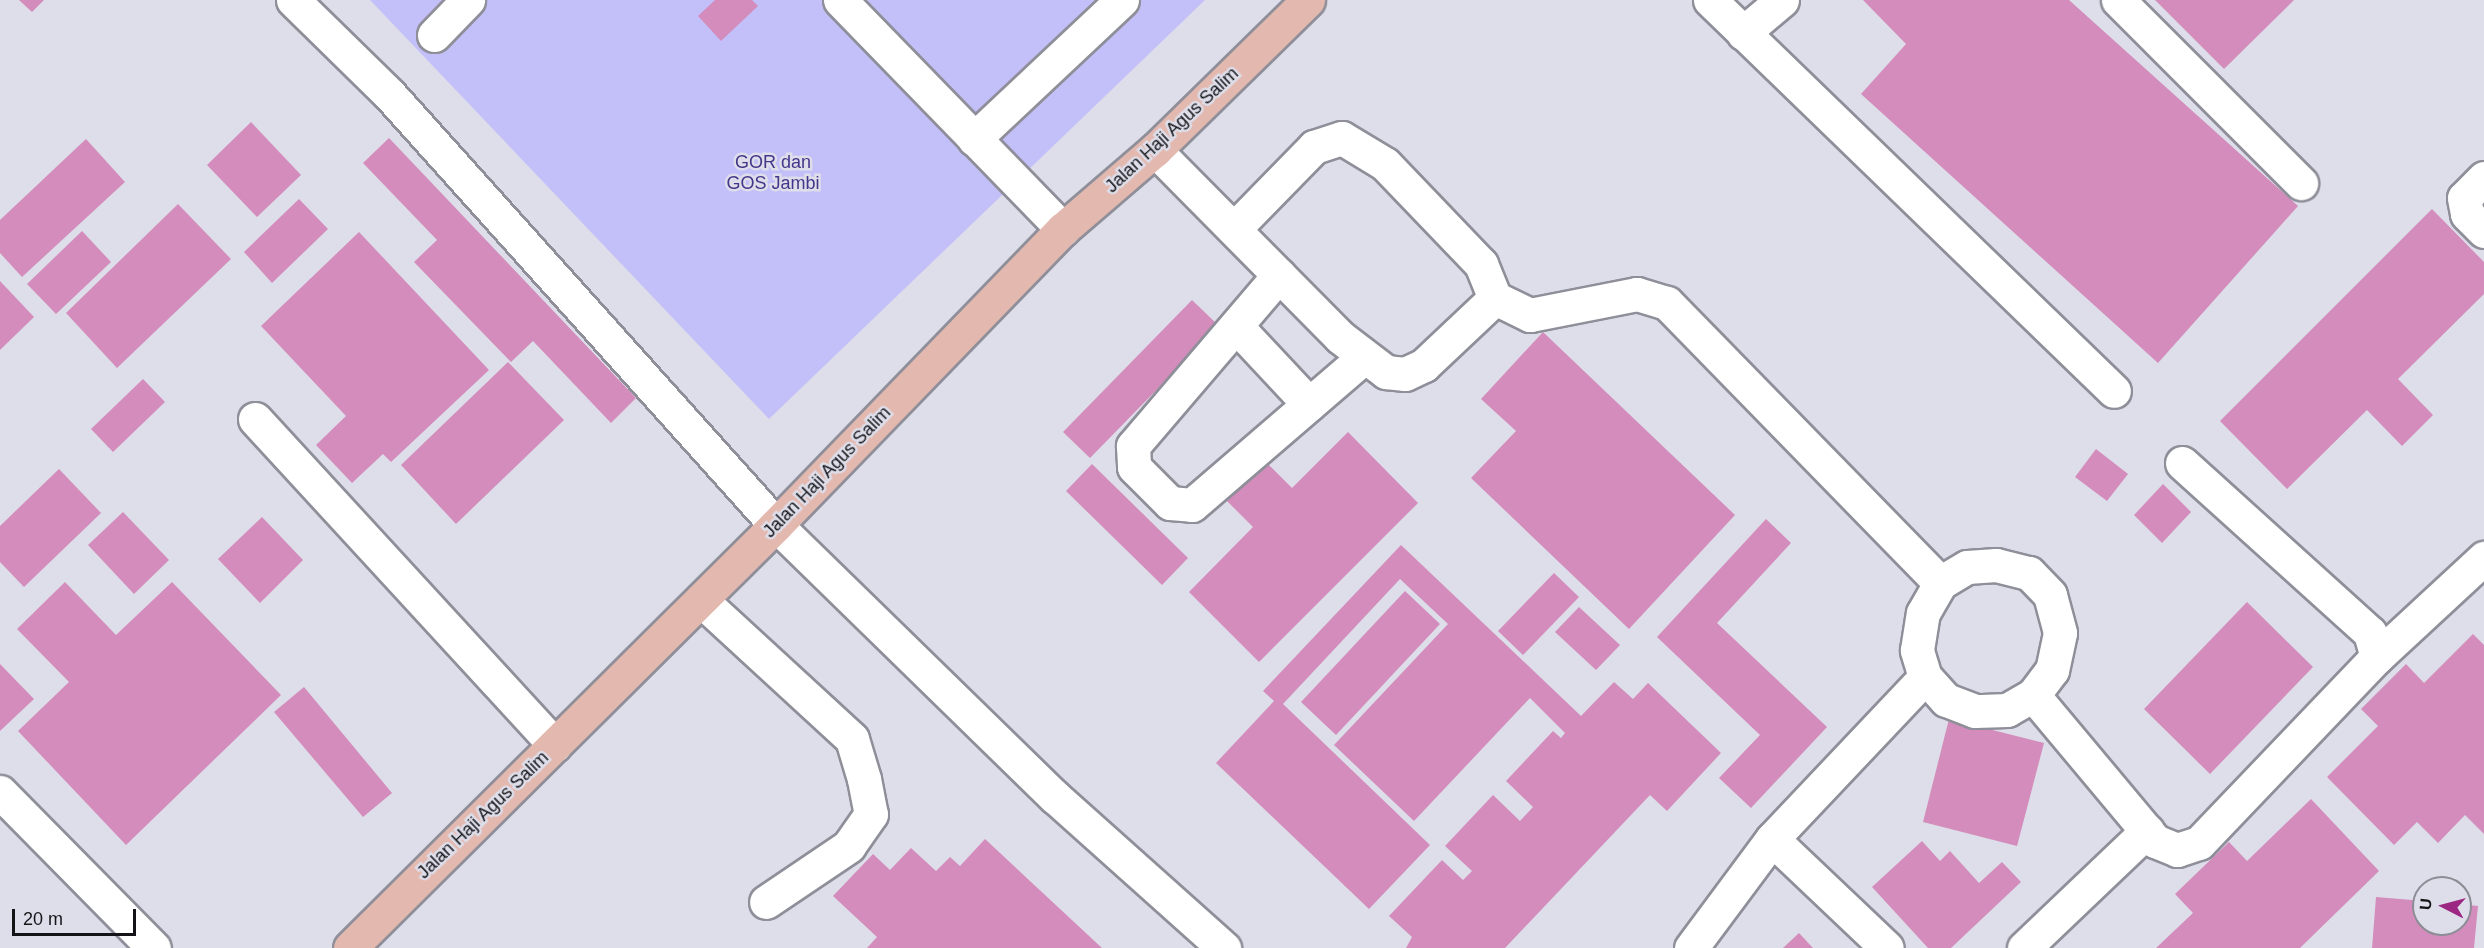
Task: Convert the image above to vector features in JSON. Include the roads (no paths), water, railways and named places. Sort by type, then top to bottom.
[{"type":"main road","name":"Jalan Haji Agus Salim","points":[[350,948],[776,525],[1063,229],[1155,150],[1308,0]]},
{"type":"street","points":[[293,0],[390,95],[776,525],[1055,797],[1224,948]]},
{"type":"street","points":[[434,35],[468,0]]},
{"type":"street","points":[[840,0],[1063,229]]},
{"type":"street","points":[[974,139],[1122,0]]},
{"type":"street","points":[[1710,0],[2114,391]]},
{"type":"street","points":[[1743,33],[1782,0]]},
{"type":"street","points":[[2118,0],[2301,183]]},
{"type":"street","points":[[1234,229],[1314,147],[1342,138],[1385,164],[1481,264],[1495,298],[1530,315],[1637,294],[1667,303],[1940,583]]},
{"type":"street","points":[[1155,150],[1363,358],[1386,372],[1405,374],[1424,365],[1495,298]]},
{"type":"street","points":[[2484,178],[2464,198],[2467,214],[2484,231]]},
{"type":"street","points":[[1279,275],[1133,446],[1134,467],[1170,503],[1191,505],[1363,358]]},
{"type":"street","points":[[1236,326],[1309,404]]},
{"type":"street","points":[[255,419],[555,745]]},
{"type":"street","points":[[2182,463],[2370,633],[2377,657]]},
{"type":"street","points":[[2033,695],[2147,831],[2177,850],[2199,843],[2377,657],[2484,558]]},
{"type":"street","points":[[1996,565],[2029,573],[2050,595],[2060,633],[2052,670],[2033,695],[2007,710],[1975,711],[1946,700],[1925,677],[1917,650],[1923,613],[1940,583],[1967,567],[1996,565]]},
{"type":"street","points":[[701,600],[846,733],[864,779],[871,814],[849,846],[766,902]]},
{"type":"street","points":[[1691,948],[1772,839],[1925,677]]},
{"type":"street","points":[[0,792],[154,948]]},
{"type":"street","points":[[2024,948],[2147,831]]},
{"type":"street","points":[[1772,839],[1887,948]]},
{"type":"park label","name":"GOR dan GOS Jambi","points":[[773,174]]}]
